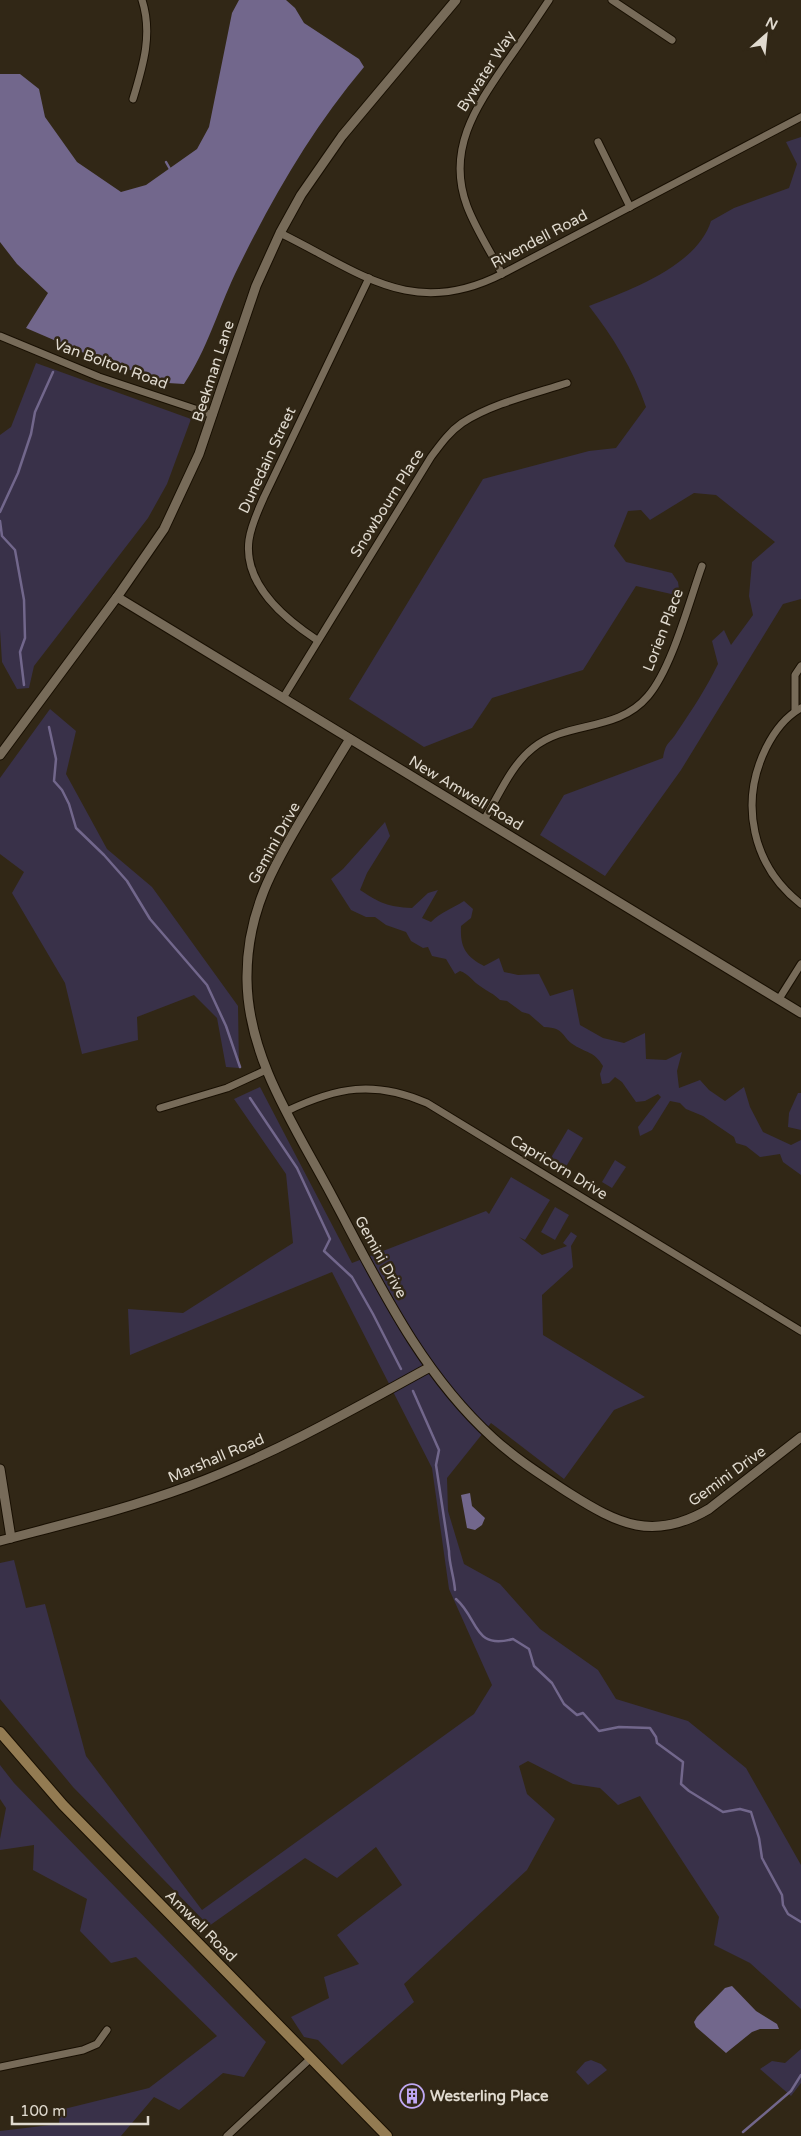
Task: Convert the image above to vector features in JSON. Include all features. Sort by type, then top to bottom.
[{"type":"main road","name":"Amwell Road","points":[[0,1732],[62,1805],[387,2136]]},
{"type":"street","points":[[132,99],[148,39],[148,25],[142,0]]},
{"type":"street","name":"Beekman Lane","points":[[0,755],[117,597],[164,529],[190,477],[247,312],[280,233],[306,187],[342,136],[456,0]]},
{"type":"street","name":"Bywater Way","points":[[502,274],[468,207],[464,193],[461,155],[469,122],[482,99],[549,0]]},
{"type":"street","points":[[612,0],[672,40]]},
{"type":"street","name":"Rivendell Road","points":[[280,233],[369,278],[392,287],[430,294],[462,290],[482,285],[801,117]]},
{"type":"street","points":[[598,142],[630,207]]},
{"type":"street","name":"Dunedain Street","points":[[317,640],[270,602],[256,582],[250,562],[248,542],[252,523],[369,278]]},
{"type":"street","name":"Van Bolton Road","points":[[0,336],[99,377],[213,415]]},
{"type":"street","name":"Snowbourn Place","points":[[283,698],[431,457],[445,438],[462,424],[482,413],[566,382]]},
{"type":"street","name":"Lorien Place","points":[[484,820],[514,769],[533,747],[556,735],[621,717],[634,709],[648,696],[659,681],[668,662],[702,566]]},
{"type":"street","name":"New Amwell Road","points":[[117,597],[801,1012]]},
{"type":"street","points":[[801,666],[796,675],[798,710],[783,721],[757,766],[752,808],[757,839],[766,865],[778,882],[801,904]]},
{"type":"street","name":"Gemini Drive","points":[[350,739],[273,866],[256,912],[248,958],[248,992],[255,1037],[266,1070],[388,1300],[430,1368],[463,1408],[508,1451],[599,1512],[633,1526],[655,1527],[698,1516],[724,1498],[801,1437]]},
{"type":"street","points":[[780,1000],[801,964]]},
{"type":"street","points":[[160,1108],[227,1088],[266,1070]]},
{"type":"street","name":"Capricorn Drive","points":[[287,1112],[315,1098],[348,1089],[390,1091],[414,1098],[434,1108],[801,1331]]},
{"type":"street","name":"Marshall Road","points":[[0,1541],[80,1521],[190,1486],[267,1452],[356,1408],[430,1368]]},
{"type":"street","points":[[0,1474],[11,1538]]},
{"type":"street","points":[[0,2067],[83,2050],[96,2044],[107,2030]]},
{"type":"street","points":[[227,2136],[310,2059]]},
{"type":"shaded area","points":[[239,0],[286,0],[295,8],[304,23],[359,59],[364,67],[309,141],[293,166],[235,274],[206,344],[184,384],[168,383],[98,359],[26,328],[48,293],[17,264],[0,242],[0,74],[20,74],[39,89],[45,117],[77,162],[121,192],[146,185],[197,149],[209,127],[232,13]]},
{"type":"shaded area","points":[[801,137],[801,599],[783,604],[681,770],[605,876],[540,835],[564,795],[663,758],[667,746],[694,707],[718,664],[712,641],[724,630],[731,645],[753,615],[749,596],[752,562],[775,542],[716,495],[694,493],[650,520],[641,510],[628,511],[614,546],[626,562],[672,573],[678,582],[680,596],[636,586],[583,670],[492,698],[472,728],[424,747],[349,699],[483,479],[589,451],[616,448],[646,407],[622,354],[589,306],[642,284],[677,263],[692,251],[703,237],[711,221],[734,208],[789,188],[797,164],[786,142]]},
{"type":"shaded area","points":[[36,363],[191,419],[167,484],[148,518],[34,666],[29,688],[17,689],[2,662],[0,630],[0,435],[11,427]]},
{"type":"shaded area","points":[[50,709],[76,731],[66,774],[107,849],[152,887],[238,1006],[239,1068],[226,1067],[217,1018],[194,995],[137,1017],[138,1040],[82,1054],[65,983],[12,893],[24,872],[0,854],[0,778]]},
{"type":"shaded area","points":[[385,822],[390,836],[367,873],[360,890],[384,904],[412,908],[428,893],[438,890],[422,918],[431,922],[464,901],[473,909],[471,918],[461,926],[461,934],[463,946],[473,959],[484,966],[499,958],[504,972],[518,975],[539,974],[550,996],[573,989],[580,1025],[603,1038],[624,1043],[645,1033],[646,1059],[666,1060],[682,1052],[677,1071],[679,1088],[700,1080],[709,1090],[725,1101],[744,1087],[750,1107],[763,1132],[791,1145],[801,1140],[801,1175],[783,1162],[780,1154],[760,1157],[746,1146],[736,1143],[734,1137],[703,1116],[686,1109],[680,1103],[670,1101],[652,1130],[640,1136],[638,1127],[661,1097],[658,1094],[645,1101],[636,1102],[622,1082],[615,1077],[609,1083],[602,1084],[600,1074],[603,1066],[600,1061],[570,1042],[560,1031],[544,1027],[529,1014],[522,1012],[507,1001],[500,1000],[463,972],[460,971],[455,974],[446,959],[432,956],[428,947],[423,948],[411,941],[406,932],[386,925],[375,917],[366,917],[351,910],[331,879],[343,869]]},
{"type":"shaded area","points":[[260,1087],[352,1263],[486,1211],[489,1214],[511,1177],[550,1200],[525,1240],[519,1237],[542,1255],[567,1246],[563,1243],[571,1232],[577,1236],[571,1246],[573,1267],[542,1295],[543,1335],[645,1397],[614,1410],[564,1479],[491,1423],[447,1478],[448,1511],[464,1564],[500,1584],[540,1629],[598,1670],[616,1699],[688,1721],[746,1768],[801,1865],[801,2009],[750,1963],[714,1945],[719,1917],[640,1796],[618,1805],[600,1788],[573,1784],[528,1761],[519,1766],[527,1794],[555,1819],[527,1870],[404,1984],[414,2002],[342,2065],[318,2040],[304,2037],[291,2017],[329,1998],[324,1977],[359,1964],[337,1935],[402,1885],[376,1847],[337,1878],[305,1858],[209,1926],[73,1787],[0,1699],[0,1563],[14,1560],[26,1608],[45,1604],[86,1756],[202,1910],[474,1714],[492,1685],[449,1589],[432,1468],[332,1272],[130,1355],[128,1309],[183,1313],[293,1243],[286,1174],[234,1099]]},
{"type":"shaded area","points":[[798,1093],[801,1093],[801,1130],[788,1127],[789,1113]]},
{"type":"shaded area","points":[[568,1129],[583,1138],[564,1170],[549,1161]]},
{"type":"shaded area","points":[[615,1160],[626,1167],[612,1188],[602,1182]]},
{"type":"shaded area","points":[[555,1207],[569,1215],[555,1240],[541,1232]]},
{"type":"shaded area","points":[[470,1493],[472,1506],[485,1518],[482,1525],[475,1530],[467,1528],[461,1495]]},
{"type":"shaded area","points":[[0,1765],[14,1783],[266,2042],[244,2077],[223,2073],[179,2110],[154,2097],[121,2136],[0,2136],[0,2131],[59,2124],[60,2110],[149,2088],[217,2036],[136,1957],[111,1963],[80,1931],[87,1899],[33,1870],[34,1845],[0,1850],[0,1839],[6,1808],[0,1799]]},
{"type":"shaded area","points":[[732,1986],[756,2011],[777,2024],[779,2029],[760,2029],[752,2032],[726,2053],[696,2027],[694,2022],[725,1988]]},
{"type":"shaded area","points":[[801,2049],[801,2083],[791,2096],[760,2069],[772,2061],[785,2063]]},
{"type":"shaded area","points":[[591,2060],[601,2064],[607,2070],[588,2085],[576,2072],[585,2062]]},
{"type":"waterway","points":[[166,162],[170,169]]},
{"type":"waterway","points":[[63,347],[67,341]]},
{"type":"waterway","points":[[0,512],[18,473],[31,434],[35,412],[53,372]]},
{"type":"waterway","points":[[0,521],[2,536],[15,550],[24,600],[25,638],[20,652],[24,685]]},
{"type":"waterway","points":[[49,727],[56,759],[54,781],[62,790],[69,804],[76,828],[127,881],[150,919],[207,985],[226,1026],[240,1067]]},
{"type":"waterway","points":[[250,1098],[297,1168],[330,1239],[324,1251],[352,1277],[401,1369]]},
{"type":"waterway","points":[[413,1391],[439,1450],[436,1465],[455,1590]]},
{"type":"waterway","points":[[456,1599],[483,1636],[490,1640],[513,1639],[529,1649],[534,1666],[552,1683],[564,1704],[577,1715],[583,1713],[599,1731],[619,1727],[650,1728],[656,1737],[657,1743],[683,1762],[681,1784],[689,1791],[723,1812],[740,1809],[751,1812],[759,1838],[762,1858],[782,1895],[783,1905],[788,1914],[801,1922]]},
{"type":"waterway","points":[[743,2132],[791,2091],[801,2075]]},
{"type":"place","name":"Westerling Place","points":[[412,2096]]}]
